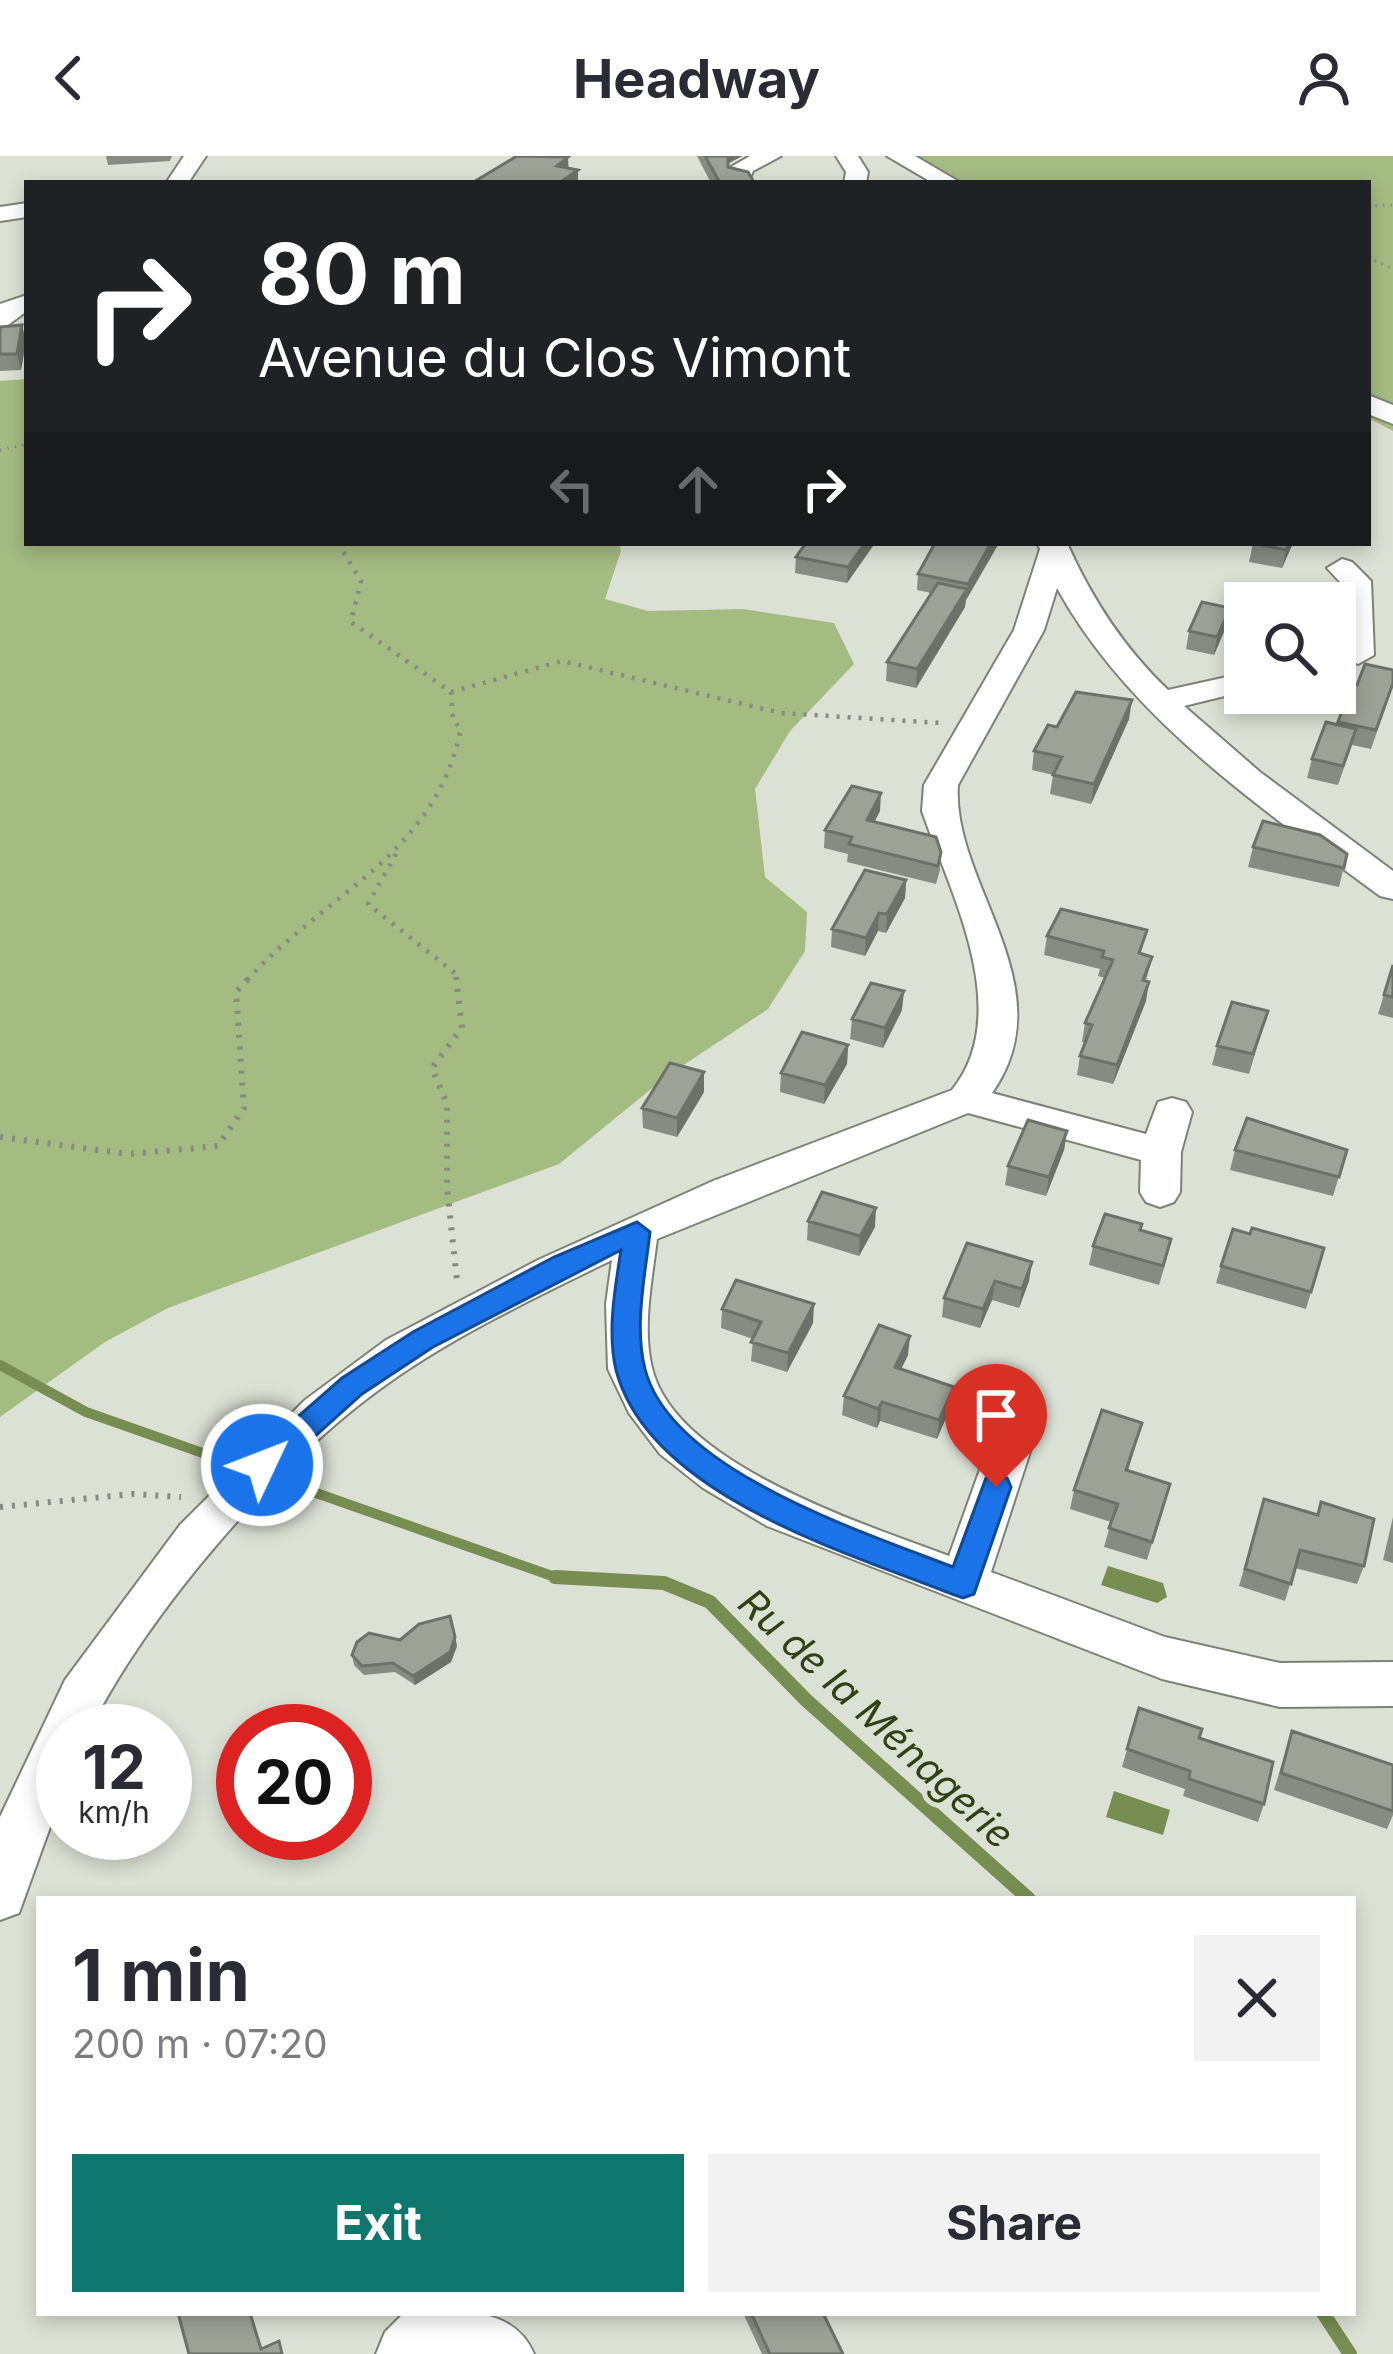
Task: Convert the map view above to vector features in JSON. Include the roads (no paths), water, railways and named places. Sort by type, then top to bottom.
[{"type":"street","points":[[740,178],[742,166],[770,156]]},
{"type":"street","points":[[898,156],[944,180]]},
{"type":"street","points":[[0,323],[6,310],[24,303]]},
{"type":"street","points":[[80,1704],[117,1643],[232,1497],[285,1443],[352,1386],[461,1319],[564,1264],[737,1186],[966,1100],[989,1067],[998,1029],[997,990],[939,811],[941,785],[1029,630],[1053,547]]},
{"type":"street","points":[[1053,547],[1099,631],[1202,742],[1393,887]]},
{"type":"street","points":[[1342,568],[1356,582]]},
{"type":"street","points":[[1029,630],[1099,631]]},
{"type":"street","points":[[1356,661],[1393,673]]},
{"type":"street","points":[[1162,701],[1224,687]]},
{"type":"street","points":[[966,1100],[1161,1172],[1172,1112]]},
{"type":"street","points":[[637,1232],[627,1304],[630,1369],[645,1401],[676,1441],[719,1475],[783,1513],[1162,1658],[1280,1685],[1393,1684]]},
{"type":"street","points":[[963,1585],[1022,1408]]},
{"type":"street","points":[[0,1895],[15,1842],[36,1794]]},
{"type":"street","points":[[428,2329],[503,2354]]},
{"type":"waterway","name":"Ru de la Ménagerie","points":[[0,1365],[86,1412],[555,1577]]},
{"type":"waterway","name":"Ru de la Ménagerie","points":[[555,1577],[664,1583],[710,1602],[806,1700],[1026,1896]]},
{"type":"waterway","name":"Ru de la Ménagerie","points":[[555,1577],[608,1580]]},
{"type":"waterway","name":"Ru de la Ménagerie","points":[[1325,2316],[1350,2354]]}]
